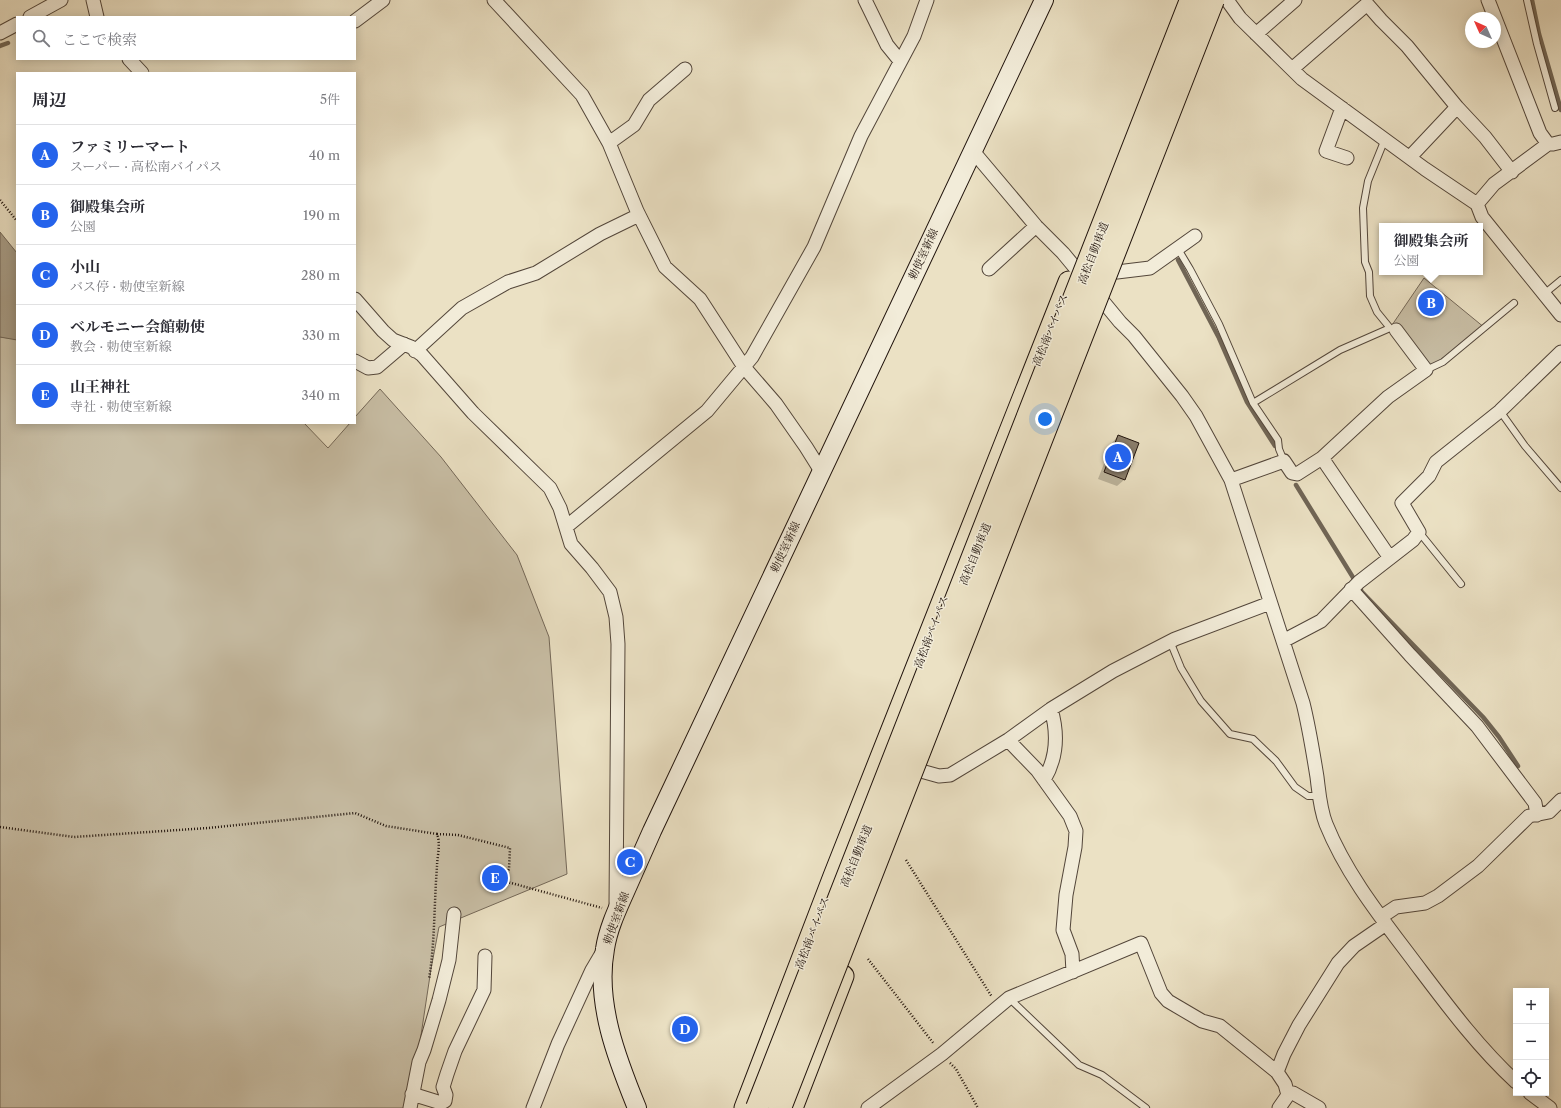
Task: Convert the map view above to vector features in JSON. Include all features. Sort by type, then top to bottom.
[{"type":"highway","name":"高松南バイパス","points":[[745,1108],[834,876],[1181,0]]},
{"type":"highway","name":"高松自動車道","points":[[757,1108],[1191,0]]},
{"type":"highway","name":"高松自動車道","points":[[780,1108],[1213,0]]},
{"type":"highway","points":[[792,1108],[921,771],[1105,304],[1222,0]]},
{"type":"main road","name":"勅使室新線","points":[[637,1108],[610,1032],[605,1006],[603,985],[605,949],[616,913],[652,831],[1044,0]]},
{"type":"street","points":[[32,16],[61,0]]},
{"type":"street","points":[[93,0],[97,16]]},
{"type":"street","points":[[356,20],[383,0]]},
{"type":"street","points":[[494,0],[582,95],[610,143],[639,215],[665,267],[700,299],[744,367],[776,404],[821,471]]},
{"type":"street","points":[[865,0],[887,45],[902,58]]},
{"type":"street","points":[[876,0],[877,9],[902,58]]},
{"type":"street","points":[[566,527],[707,411],[752,357],[814,247],[861,136],[914,36],[927,0]]},
{"type":"street","points":[[1227,0],[1240,18],[1302,79],[1477,204],[1482,217],[1561,315]]},
{"type":"street","points":[[1256,34],[1295,0]]},
{"type":"street","points":[[1477,204],[1494,184],[1555,143],[1540,133],[1488,0]]},
{"type":"street","points":[[1292,70],[1367,4],[1406,46],[1457,107],[1485,137],[1512,172]]},
{"type":"street","points":[[0,33],[16,25]]},
{"type":"street","points":[[130,60],[141,72]]},
{"type":"street","points":[[610,143],[634,125],[649,100],[685,69]]},
{"type":"street","points":[[1410,157],[1457,107]]},
{"type":"street","points":[[1342,108],[1326,151],[1347,158]]},
{"type":"street","points":[[972,150],[1036,226],[1063,253],[1105,304],[1134,336],[1196,416],[1231,480],[1309,727],[1322,810],[1336,845],[1356,881],[1454,1014],[1497,1064],[1513,1079]]},
{"type":"street","points":[[356,362],[368,368],[378,367],[410,347],[462,308],[508,282],[536,273],[600,234],[639,215]]},
{"type":"street","points":[[989,269],[1036,226]]},
{"type":"street","points":[[1117,272],[1150,268],[1195,236]]},
{"type":"street","points":[[356,300],[383,331],[393,340],[410,347],[422,355],[472,413],[550,488],[560,508],[571,544],[610,592],[616,617],[618,644],[616,913]]},
{"type":"street","points":[[1231,480],[1284,461],[1292,472],[1297,474],[1322,458],[1388,397],[1426,370],[1393,329]]},
{"type":"street","points":[[1283,641],[1321,620],[1355,586],[1413,540],[1419,532],[1402,503],[1429,476],[1436,462],[1500,411],[1561,352]]},
{"type":"street","points":[[1322,458],[1390,558]]},
{"type":"street","points":[[1355,586],[1410,655],[1477,726],[1535,804],[1537,815]]},
{"type":"street","points":[[921,771],[939,776],[950,775],[1008,740],[1051,709],[1113,671],[1170,641],[1270,603]]},
{"type":"street","points":[[1044,780],[1049,771],[1056,741],[1056,726],[1051,709]]},
{"type":"street","points":[[1008,740],[1037,770],[1070,816],[1076,831],[1075,847],[1066,895],[1064,930],[1072,954],[1073,972]]},
{"type":"street","points":[[1277,1072],[1284,1054],[1299,1025],[1338,963],[1354,946],[1384,921],[1396,908],[1425,903],[1438,896],[1478,866],[1529,816],[1548,812],[1561,800]]},
{"type":"street","points":[[410,1108],[418,1062],[424,1050],[449,960],[454,914]]},
{"type":"street","points":[[868,1108],[942,1054],[1004,1003],[1141,943],[1161,993],[1168,1001],[1202,1021],[1220,1026],[1277,1072],[1288,1095]]},
{"type":"street","points":[[533,1108],[558,1044],[592,970],[605,949]]},
{"type":"street","points":[[412,1094],[441,1103],[445,1101],[446,1095],[443,1087],[453,1056],[484,990],[485,956]]},
{"type":"street","points":[[1279,1108],[1288,1095],[1293,1093],[1319,1108]]},
{"type":"street","points":[[1534,1096],[1550,1108]]},
{"type":"lane","points":[[1528,0],[1537,44],[1555,108]]},
{"type":"lane","points":[[1253,402],[1340,350],[1393,329],[1377,312],[1370,296],[1369,272],[1364,255],[1363,208],[1368,181],[1385,139]]},
{"type":"lane","points":[[1178,249],[1219,324],[1253,402],[1278,440],[1279,449],[1284,461]]},
{"type":"lane","points":[[1544,294],[1561,280]]},
{"type":"lane","points":[[1426,370],[1443,362],[1514,303]]},
{"type":"lane","points":[[1500,411],[1525,446],[1561,488]]},
{"type":"lane","points":[[1419,532],[1461,584]]},
{"type":"lane","points":[[1170,641],[1181,668],[1201,702],[1230,734],[1253,739],[1276,761],[1295,787],[1308,796],[1320,796]]},
{"type":"lane","points":[[1004,1003],[1079,1065],[1102,1075],[1146,1108]]},
{"type":"path","points":[[0,200],[16,220]]},
{"type":"path","points":[[0,827],[74,837],[208,828],[355,813],[386,826],[437,834],[458,835],[510,848],[509,869],[504,881],[562,898],[586,903]]},
{"type":"path","points":[[428,984],[436,913],[436,867],[439,839],[437,834]]},
{"type":"path","points":[[906,860],[1004,1003]]},
{"type":"path","points":[[868,959],[942,1054],[956,1069],[978,1108]]},
{"type":"shaded area","points":[[0,232],[16,252],[16,340],[0,337]]},
{"type":"shaded area","points":[[1424,278],[1485,328],[1426,370],[1390,328]]},
{"type":"shaded area","points":[[0,337],[16,339],[16,424],[305,424],[328,448],[349,424],[356,424],[356,416],[380,389],[441,457],[517,555],[549,637],[567,874],[439,927],[431,969],[410,1108],[0,1108]]},
{"type":"building","points":[[1118,435],[1139,443],[1125,480],[1104,472]]},
{"type":"waterway","points":[[1532,0],[1539,34],[1561,110]]},
{"type":"waterway","points":[[0,46],[8,43]]},
{"type":"waterway","points":[[1178,260],[1219,338],[1247,402],[1275,446]]},
{"type":"waterway","points":[[1296,485],[1362,592],[1483,717],[1499,737],[1518,766]]},
{"type":"place","name":"御殿集会所","points":[[1431,303]]},
{"type":"place","name":"ファミリーマート","points":[[1118,457]]},
{"type":"place","name":"小山","points":[[630,862]]},
{"type":"place","name":"山王神社","points":[[495,878]]},
{"type":"place","name":"ベルモニー会館勅使","points":[[685,1029]]}]
